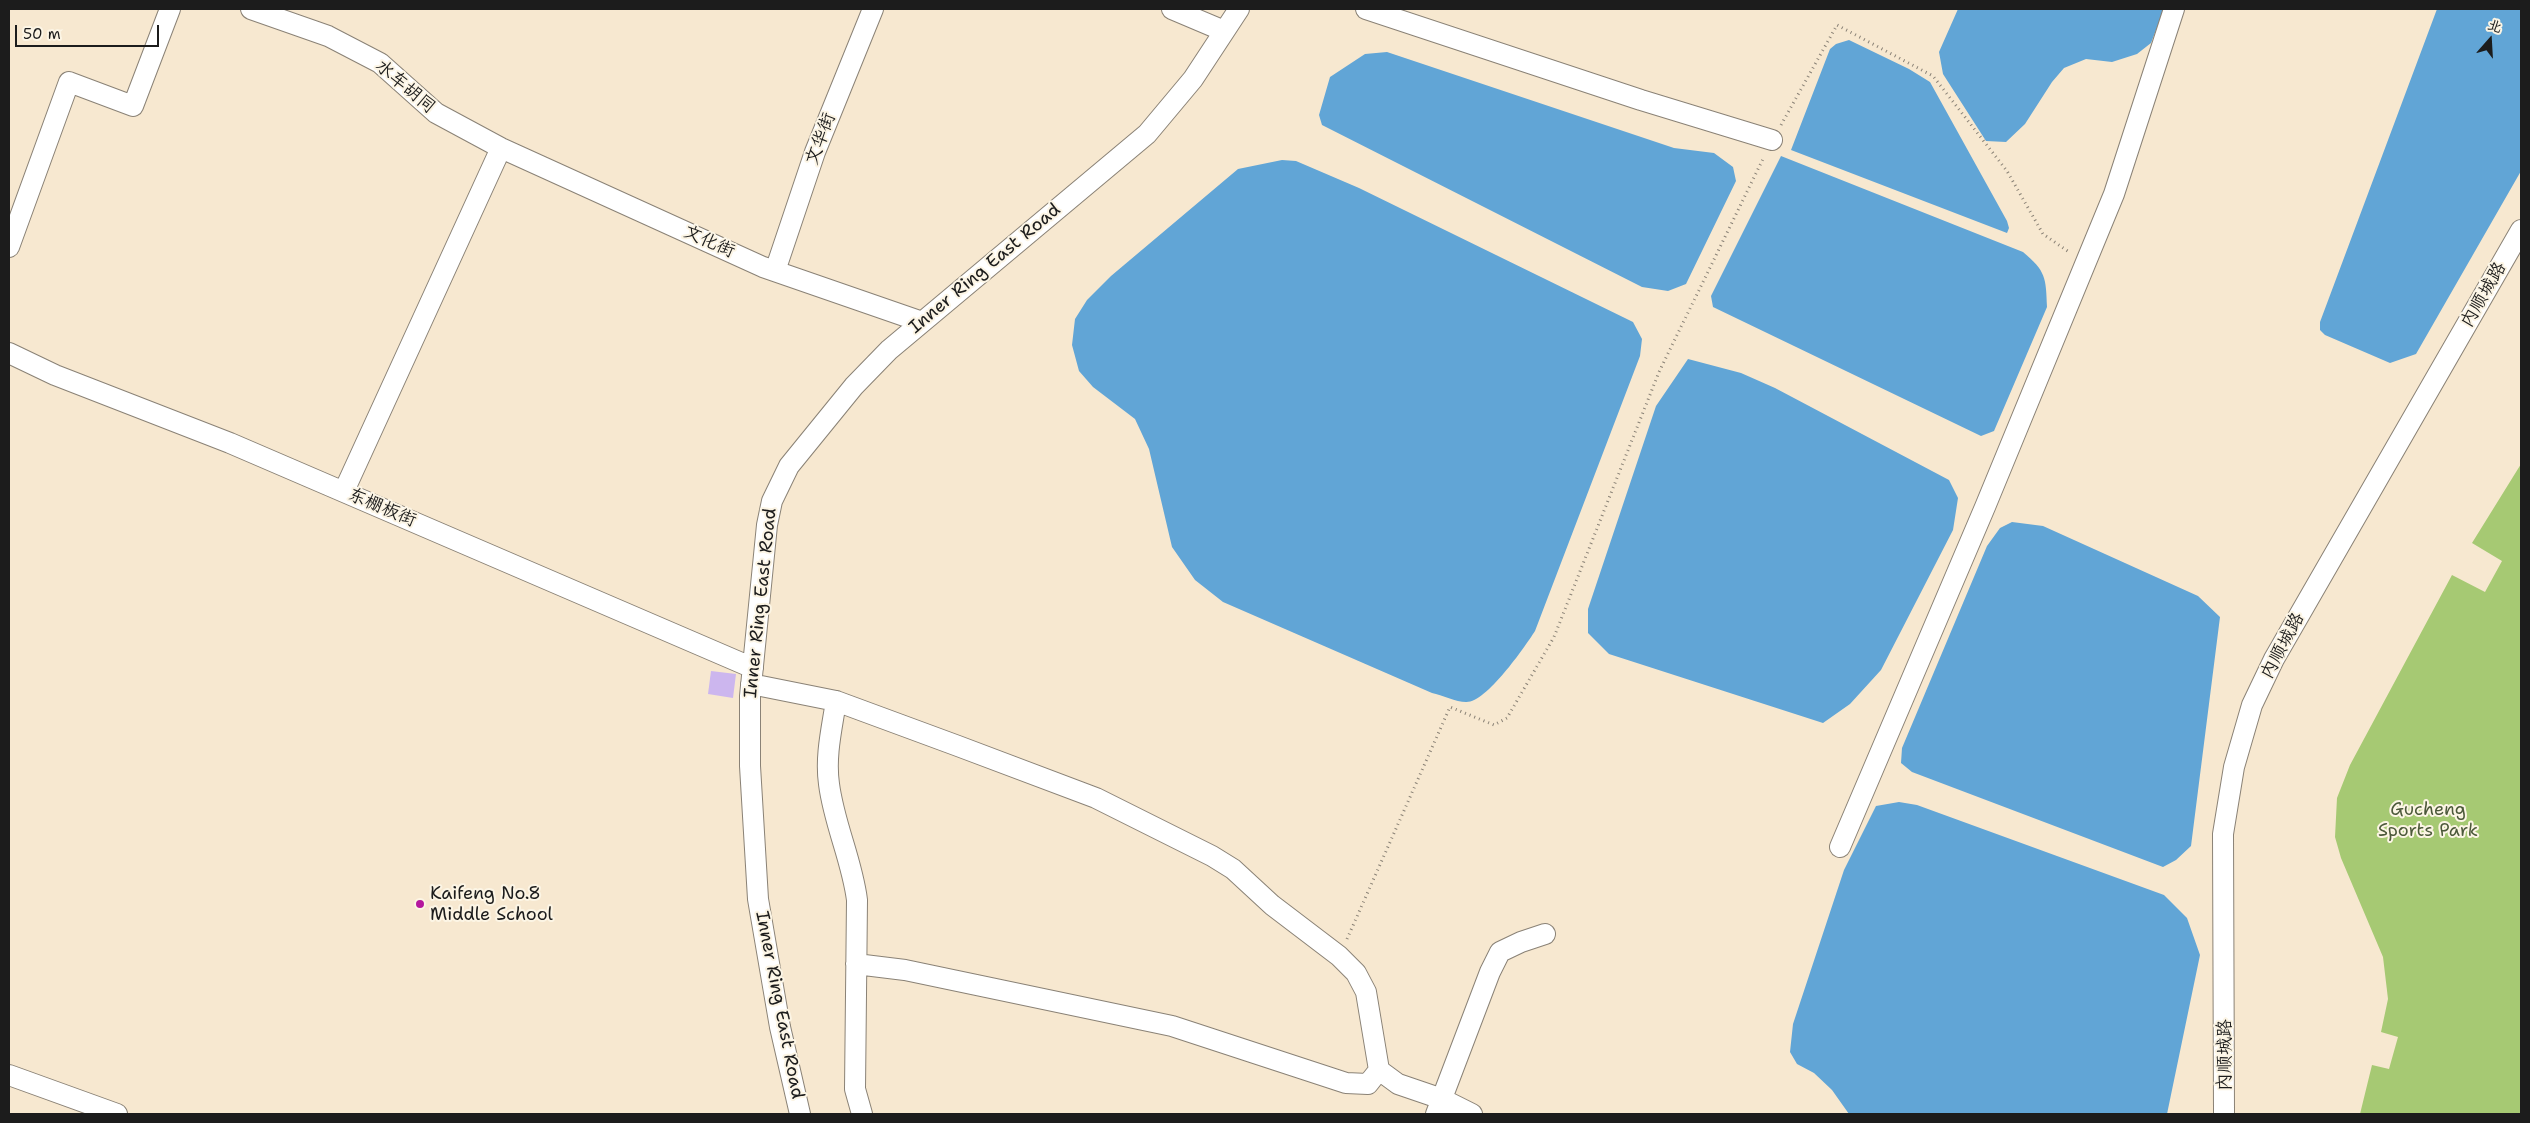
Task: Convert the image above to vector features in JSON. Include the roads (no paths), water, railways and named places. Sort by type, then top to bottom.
[{"type":"street","points":[[9,247],[69,82],[133,106],[170,9]]},
{"type":"street","name":"水车胡同","points":[[251,9],[328,36],[380,63],[436,113],[501,148]]},
{"type":"street","name":"文华街","points":[[775,271],[815,152],[873,9]]},
{"type":"street","points":[[1172,9],[1224,31]]},
{"type":"street","name":"Inner Ring East Road","points":[[800,1114],[780,1027],[758,899],[750,766],[752,676],[767,525],[779,483],[789,466],[854,386],[889,350],[1147,134],[1193,79],[1239,9]]},
{"type":"street","points":[[1366,9],[1640,100],[1772,140]]},
{"type":"street","points":[[1840,847],[2114,194],[2174,9]]},
{"type":"street","points":[[344,491],[501,148]]},
{"type":"street","name":"文化街","points":[[501,148],[775,271],[922,322]]},
{"type":"street","name":"内顺城路","points":[[2224,1114],[2223,834],[2234,767],[2252,706],[2274,659],[2521,230]]},
{"type":"street","name":"东棚板街","points":[[9,353],[55,375],[230,443],[344,491],[752,676],[836,701],[1096,798],[1152,826],[1233,870],[1272,906],[1340,956],[1356,973],[1366,992],[1372,1041],[1379,1070]]},
{"type":"street","points":[[836,701],[828,762],[829,785],[854,875],[857,900],[855,1089],[862,1114]]},
{"type":"street","points":[[1439,1106],[1500,952],[1545,934]]},
{"type":"street","points":[[856,964],[905,970],[1172,1026],[1346,1083],[1368,1084],[1379,1070],[1398,1084],[1439,1106],[1472,1114]]},
{"type":"street","points":[[9,1075],[117,1114]]},
{"type":"water","points":[[1958,9],[2164,9],[2151,43],[2137,54],[2112,62],[2086,59],[2064,68],[2052,82],[2025,124],[2006,142],[1986,141],[1943,74],[1939,52]]},
{"type":"water","points":[[2437,9],[2521,9],[2521,171],[2416,354],[2390,363],[2325,335],[2320,330],[2320,322]]},
{"type":"water","points":[[1849,40],[1909,69],[1930,82],[2007,221],[2009,228],[2007,233],[1791,150],[1830,49],[1836,44]]},
{"type":"water","points":[[1387,52],[1674,148],[1714,153],[1733,167],[1736,181],[1686,284],[1668,291],[1642,287],[1322,125],[1319,115],[1330,77],[1365,54]]},
{"type":"water","points":[[1781,156],[2023,252],[2040,270],[2045,282],[2047,307],[1994,431],[1981,436],[1713,307],[1711,296]]},
{"type":"water","points":[[1282,160],[1296,161],[1359,188],[1633,322],[1642,339],[1640,356],[1535,631],[1504,673],[1484,694],[1474,700],[1462,702],[1432,693],[1223,602],[1195,580],[1172,547],[1149,449],[1135,419],[1093,387],[1079,371],[1072,345],[1075,319],[1087,300],[1111,276],[1238,169]]},
{"type":"water","points":[[1688,359],[1741,373],[1775,388],[1949,480],[1958,498],[1953,530],[1881,670],[1850,704],[1823,723],[1609,654],[1588,633],[1588,609],[1656,406]]},
{"type":"water","points":[[2012,522],[2043,526],[2198,596],[2220,617],[2191,846],[2176,860],[2163,867],[1912,772],[1901,763],[1902,748],[1987,546],[2000,528]]},
{"type":"water","points":[[1899,802],[1917,805],[2164,895],[2187,918],[2200,955],[2167,1114],[1849,1114],[1832,1090],[1814,1073],[1797,1064],[1790,1052],[1793,1024],[1844,870],[1876,806]]},
{"type":"place","name":"Kaifeng No.8 Middle School","points":[[420,904]]},
{"type":"park label","name":"Gucheng Sports Park","points":[[2428,820]]}]
